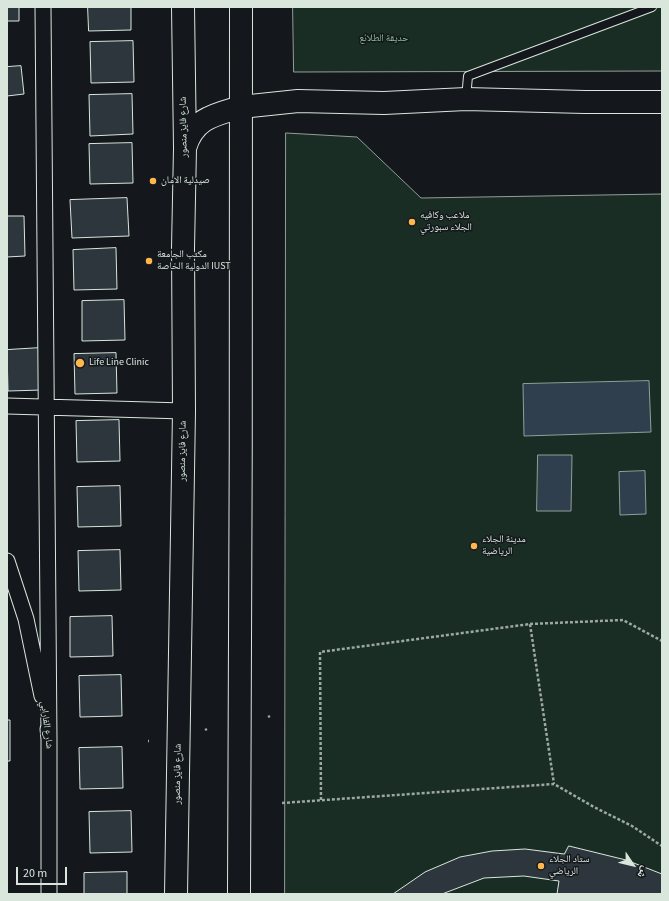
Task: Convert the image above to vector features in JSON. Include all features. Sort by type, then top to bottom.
[{"type":"main road","name":"شارع فايز منصور","points":[[176,894],[184,411],[183,248],[185,148],[183,7]]},
{"type":"main road","points":[[239,894],[240,336],[242,216],[240,7]]},
{"type":"main road","points":[[185,148],[191,132],[203,120],[211,116],[241,107],[298,101],[384,102],[466,99],[662,102]]},
{"type":"street","points":[[43,7],[49,739]]},
{"type":"street","points":[[7,406],[184,411]]},
{"type":"street","name":"شارع الفارابي","points":[[7,560],[26,619],[39,677],[49,739],[49,894]]},
{"type":"lane","points":[[466,99],[468,76],[652,7]]},
{"type":"path","points":[[321,800],[320,652],[530,624],[623,620],[662,641]]},
{"type":"path","points":[[530,624],[554,784]]},
{"type":"path","points":[[282,803],[554,784],[594,807],[632,826],[662,846]]},
{"type":"green space","name":"حديقة الطلائع","points":[[293,7],[662,7],[662,71],[294,72]]},
{"type":"green space","name":"مدينة الجلاء الرياضية","points":[[286,133],[357,137],[421,198],[662,194],[662,894],[285,894]]},
{"type":"water","points":[[649,381],[651,432],[524,436],[523,384]]},
{"type":"water","points":[[538,455],[572,455],[571,511],[537,511]]},
{"type":"water","points":[[645,471],[646,514],[620,515],[619,472]]},
{"type":"building","points":[[7,7],[19,7],[19,21],[7,21]]},
{"type":"building","points":[[88,7],[131,7],[131,30],[89,31]]},
{"type":"building","points":[[133,41],[134,82],[91,83],[90,42]]},
{"type":"building","points":[[21,66],[24,94],[7,96],[7,67]]},
{"type":"building","points":[[132,94],[133,134],[90,136],[89,95]]},
{"type":"building","points":[[132,143],[133,183],[90,184],[89,144]]},
{"type":"building","points":[[127,198],[129,236],[72,238],[70,200]]},
{"type":"building","points":[[7,216],[24,216],[25,256],[7,257]]},
{"type":"building","points":[[116,248],[117,289],[74,290],[73,250]]},
{"type":"building","points":[[124,300],[125,340],[82,341],[82,301]]},
{"type":"building","points":[[40,348],[42,390],[8,391],[7,350]]},
{"type":"building","points":[[116,353],[117,393],[75,394],[74,354]]},
{"type":"building","points":[[119,420],[120,461],[77,462],[76,421]]},
{"type":"building","points":[[120,486],[121,526],[78,527],[77,487]]},
{"type":"building","points":[[120,550],[121,590],[79,591],[78,551]]},
{"type":"building","points":[[112,616],[113,656],[70,657],[70,617]]},
{"type":"building","points":[[121,675],[122,716],[80,717],[79,676]]},
{"type":"building","points":[[7,720],[10,720],[10,761],[7,761]]},
{"type":"building","points":[[122,747],[123,788],[80,789],[79,748]]},
{"type":"building","points":[[131,811],[132,852],[90,853],[89,812]]},
{"type":"building","name":"ستاد الجلاء الرياضي","points":[[569,846],[626,860],[662,874],[662,894],[557,894],[559,881],[524,876],[484,878],[442,894],[393,894],[425,872],[460,857],[492,851],[525,849],[564,854]]},
{"type":"building","points":[[127,872],[127,894],[84,894],[84,873]]},
{"type":"place","name":"صيدلية الامان","points":[[153,181]]},
{"type":"place","name":"ملاعب وكافيه الجلاء سبورتي","points":[[412,222]]},
{"type":"place","name":"مكتب الجامعة الدولية الخاصة IUST","points":[[149,261]]},
{"type":"place","name":"Life Line Clinic","points":[[80,363]]},
{"type":"place","name":"مدينة الجلاء الرياضية","points":[[474,546]]},
{"type":"place","name":"ستاد الجلاء الرياضي","points":[[541,866]]}]
